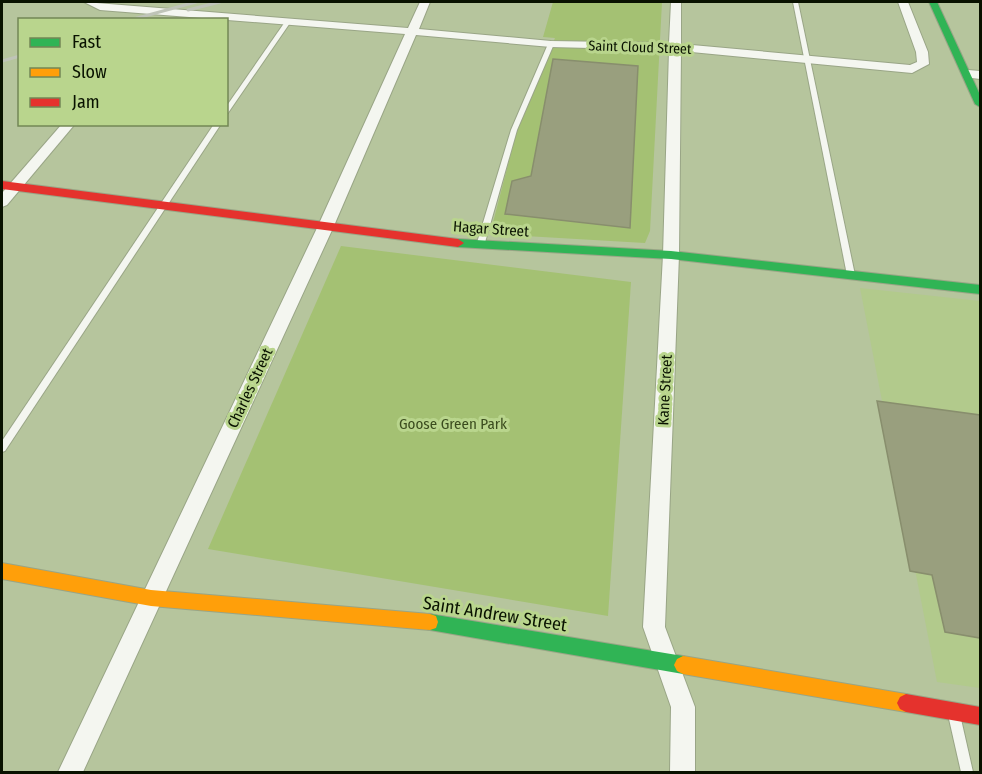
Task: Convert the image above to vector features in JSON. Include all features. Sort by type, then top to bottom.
[{"type":"street","name":"Saint Cloud Street","points":[[81,2],[96,2]]},
{"type":"street","name":"Saint Cloud Street","points":[[89,2],[100,7],[172,10],[551,44],[673,47],[912,69],[923,64],[922,52],[903,2]]},
{"type":"street","name":"Saint Cloud Street","points":[[120,2],[172,10]]},
{"type":"street","name":"Charles Street","points":[[70,772],[325,228],[425,2]]},
{"type":"street","name":"Kane Street","points":[[676,2],[673,47],[671,255],[654,627],[683,707],[683,772]]},
{"type":"street","points":[[933,2],[956,51],[974,74],[981,104]]},
{"type":"street","points":[[2,202],[9,185],[67,126]]},
{"type":"street","name":"Hagar Street","points":[[9,185],[325,228],[480,246],[671,255],[981,290]]},
{"type":"street","name":"Saint Andrew Street","points":[[2,571],[151,598],[415,619],[981,716]]},
{"type":"lane","points":[[795,2],[851,276]]},
{"type":"lane","points":[[228,109],[289,20]]},
{"type":"lane","points":[[480,246],[514,130],[551,44]]},
{"type":"lane","points":[[2,448],[217,126]]},
{"type":"lane","points":[[954,711],[967,772]]},
{"type":"shaded area","points":[[860,288],[980,301],[980,688],[937,682]]},
{"type":"green space","points":[[553,2],[662,2],[650,231],[645,243],[490,234],[516,134],[555,38],[543,37]]},
{"type":"green space","name":"Goose Green Park","points":[[341,246],[631,282],[608,616],[208,549]]},
{"type":"building","points":[[553,59],[638,66],[630,228],[505,214],[512,181],[531,176]]},
{"type":"building","points":[[877,401],[980,415],[980,638],[945,632],[932,575],[910,571]]},
{"type":"railway","points":[[137,18],[196,2]]},
{"type":"railway","points":[[188,10],[220,2]]},
{"type":"railway","points":[[2,61],[18,57]]},
{"type":"traffic: fast","points":[[933,2],[980,104]]},
{"type":"traffic: fast","points":[[458,243],[671,255],[980,290]]},
{"type":"traffic: fast","points":[[430,622],[683,665]]},
{"type":"traffic: slow","points":[[2,571],[151,598],[430,622]]},
{"type":"traffic: slow","points":[[683,665],[906,703]]},
{"type":"traffic: jam","points":[[2,185],[458,243]]},
{"type":"traffic: jam","points":[[906,703],[980,716]]}]
